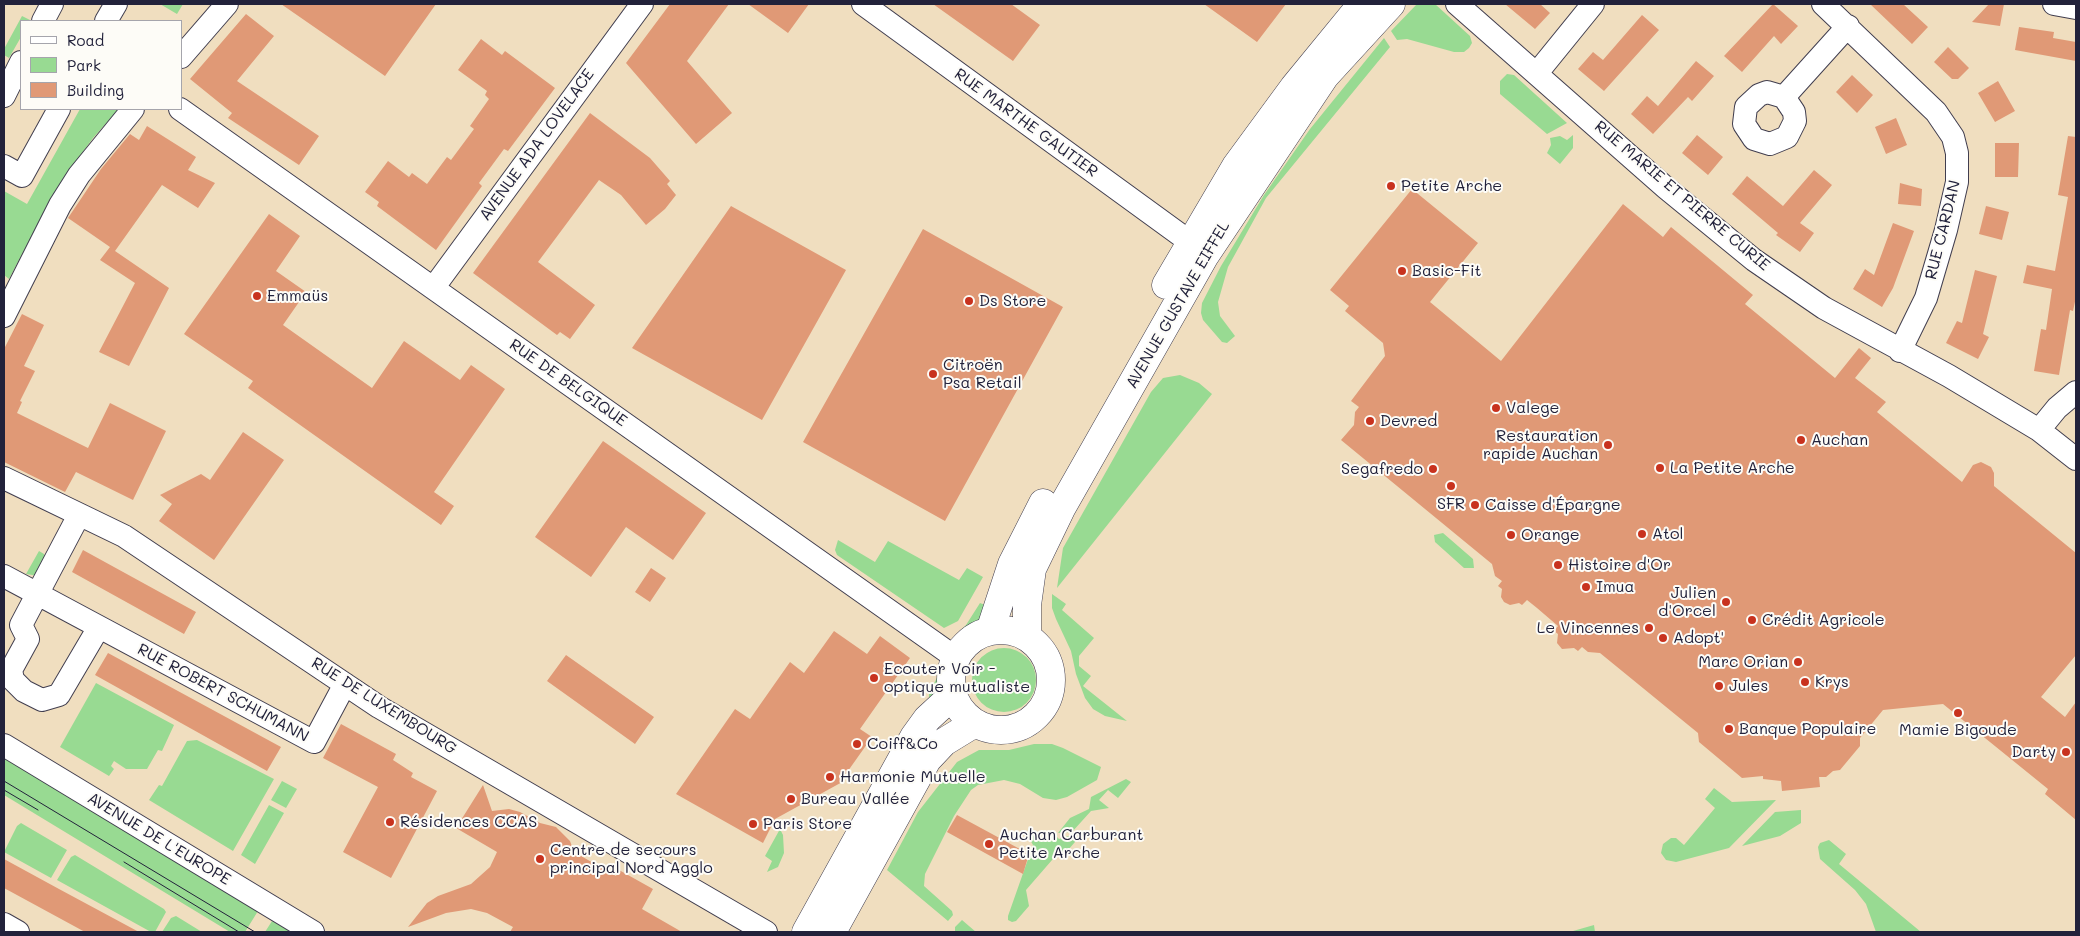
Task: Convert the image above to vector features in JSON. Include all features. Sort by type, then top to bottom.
[{"type":"main road","name":"AVENUE GUSTAVE EIFFEL","points":[[990,632],[1012,564],[1048,495],[1190,242],[1236,166],[1294,87],[1362,4]]},
{"type":"main road","name":"AVENUE GUSTAVE EIFFEL","points":[[1027,638],[1027,605],[1032,569],[1062,507],[1199,265],[1325,76],[1391,4]]},
{"type":"main road","points":[[1009,631],[1027,638],[1038,647],[1046,660],[1051,674],[1046,702],[1034,717],[1016,728],[1003,730],[975,723],[958,706],[953,695],[951,682],[956,658],[970,641],[990,632],[1009,631]]},
{"type":"main road","points":[[806,932],[914,737],[927,719],[953,695]]},
{"type":"main road","points":[[832,932],[927,760],[944,742],[975,723]]},
{"type":"street","points":[[44,20],[52,4]]},
{"type":"street","points":[[107,20],[116,4]]},
{"type":"street","points":[[182,56],[227,4]]},
{"type":"street","name":"AVENUE ADA LOVELACE","points":[[434,287],[642,4]]},
{"type":"street","name":"RUE MARTHE GAUTIER","points":[[863,4],[1190,242]]},
{"type":"street","name":"RUE MARIE ET PIERRE CURIE","points":[[1457,4],[1537,72],[1666,188],[1754,260],[1824,308],[2039,430],[2076,456]]},
{"type":"street","points":[[1537,72],[1593,4]]},
{"type":"street","name":"RUE CARDAN","points":[[1823,4],[1936,112],[1952,138],[1956,153],[1957,182],[1946,230],[1926,298],[1900,351]]},
{"type":"street","points":[[2054,4],[2076,8]]},
{"type":"street","points":[[1784,98],[1848,26]]},
{"type":"street","points":[[4,96],[20,64]]},
{"type":"street","points":[[4,166],[22,176],[58,110]]},
{"type":"street","points":[[4,316],[60,205],[79,175],[132,110]]},
{"type":"street","name":"RUE DE BELGIQUE","points":[[181,110],[956,658]]},
{"type":"street","points":[[2039,430],[2058,408],[2076,392]]},
{"type":"street","name":"RUE DE LUXEMBOURG","points":[[4,478],[124,536],[387,712],[766,932]]},
{"type":"street","points":[[79,515],[21,625],[28,639],[11,670],[13,680],[24,691],[42,700],[59,695],[99,627]]},
{"type":"street","name":"RUE ROBERT SCHUMANN","points":[[4,576],[314,742],[345,684]]},
{"type":"street","name":"AVENUE DE L'EUROPE","points":[[4,745],[313,932]]},
{"type":"green space","points":[[160,4],[183,4],[177,14]]},
{"type":"green space","points":[[1417,4],[1435,4],[1470,36],[1472,43],[1469,48],[1464,52],[1454,52],[1407,39],[1397,40],[1391,31]]},
{"type":"green space","points":[[22,16],[30,20],[20,20],[20,39],[9,58],[4,55],[4,49]]},
{"type":"green space","points":[[1384,38],[1390,47],[1266,198],[1228,267],[1218,302],[1220,316],[1235,336],[1227,343],[1222,342],[1203,320],[1201,313],[1202,303],[1221,266],[1264,195],[1310,129]]},
{"type":"green space","points":[[1507,74],[1514,75],[1567,123],[1547,134],[1500,94],[1500,81]]},
{"type":"green space","points":[[79,110],[118,110],[93,138],[57,188],[9,279],[4,275],[4,191],[27,204]]},
{"type":"green space","points":[[1573,135],[1573,148],[1560,164],[1547,153],[1551,145],[1550,138],[1560,136],[1567,140]]},
{"type":"green space","points":[[1180,375],[1199,383],[1212,394],[1057,588],[1063,548],[1151,392],[1163,378]]},
{"type":"green space","points":[[1443,533],[1473,559],[1474,568],[1464,568],[1435,542],[1434,535]]},
{"type":"green space","points":[[838,540],[875,562],[888,541],[959,580],[967,568],[983,577],[958,621],[944,628],[837,555],[835,550]]},
{"type":"green space","points":[[39,551],[44,554],[47,560],[39,576],[26,574]]},
{"type":"green space","points":[[1052,594],[1066,604],[1062,610],[1094,638],[1079,656],[1079,666],[1091,676],[1083,686],[1127,721],[1105,716],[1093,709],[1085,698],[1076,674],[1071,651],[1052,608]]},
{"type":"green space","points":[[980,603],[990,607],[980,625],[969,632],[956,635],[966,625]]},
{"type":"green space","points":[[1004,648],[1016,650],[1027,657],[1034,668],[1036,680],[1034,692],[1027,703],[1016,710],[1004,712],[992,710],[981,703],[974,692],[972,680],[974,668],[981,657],[992,650]]},
{"type":"green space","points":[[941,659],[947,673],[946,686],[929,701],[929,693],[941,670]]},
{"type":"green space","points":[[96,683],[174,725],[162,751],[158,750],[147,769],[126,769],[114,761],[111,766],[114,769],[109,776],[60,747]]},
{"type":"green space","points":[[197,740],[274,779],[233,851],[149,800],[159,785],[162,786],[187,741]]},
{"type":"green space","points":[[1034,744],[1052,744],[1101,767],[1097,780],[1067,797],[1056,800],[1043,798],[1020,784],[1004,780],[978,785],[971,790],[954,816],[925,874],[924,886],[952,911],[953,915],[948,921],[887,870],[918,812],[957,762],[979,750],[1009,750]]},
{"type":"green space","points":[[4,758],[258,911],[245,932],[230,932],[4,795]]},
{"type":"green space","points":[[1126,779],[1131,782],[1118,798],[1108,790],[1099,800],[1109,808],[1091,811],[1072,832],[1058,833],[1070,818],[1089,809],[1091,797]]},
{"type":"green space","points":[[282,781],[297,789],[286,808],[271,800]]},
{"type":"green space","points":[[1714,788],[1732,802],[1776,800],[1729,848],[1676,862],[1666,860],[1661,853],[1663,844],[1671,838],[1676,838],[1684,845],[1715,808],[1705,799]]},
{"type":"green space","points":[[269,805],[284,813],[255,864],[241,855]]},
{"type":"green space","points":[[1801,810],[1801,823],[1780,836],[1742,846],[1775,812]]},
{"type":"green space","points":[[21,823],[67,850],[51,878],[4,852],[17,826]]},
{"type":"green space","points":[[1028,828],[1045,841],[1053,840],[1056,836],[1059,839],[1075,834],[1075,842],[1068,850],[1059,852],[1026,890],[1029,906],[1016,921],[1012,922],[1008,920],[1008,916],[1033,845],[1028,836]]},
{"type":"green space","points":[[780,829],[783,835],[784,853],[778,867],[767,872],[772,861],[765,856]]},
{"type":"green space","points":[[1829,840],[1846,854],[1839,864],[1921,932],[1876,932],[1866,904],[1855,890],[1820,859],[1818,847],[1820,843]]},
{"type":"green space","points":[[75,855],[164,909],[166,912],[155,932],[151,932],[57,880],[71,857]]},
{"type":"green space","points":[[176,916],[202,932],[162,932],[171,918]]},
{"type":"green space","points":[[962,920],[976,932],[955,931],[955,927]]},
{"type":"green space","points":[[272,921],[291,932],[265,932]]},
{"type":"green space","points":[[1594,925],[1595,932],[1573,931]]},
{"type":"building","points":[[281,4],[436,4],[385,76]]},
{"type":"building","points":[[670,4],[729,4],[687,61],[732,113],[696,144],[626,63]]},
{"type":"building","points":[[748,4],[809,4],[788,33]]},
{"type":"building","points":[[933,4],[1011,4],[1040,25],[1013,61]]},
{"type":"building","points":[[1204,4],[1286,4],[1257,42]]},
{"type":"building","points":[[1505,4],[1540,4],[1550,13],[1535,29]]},
{"type":"building","points":[[1773,4],[1798,26],[1781,44],[1774,36],[1742,72],[1724,56]]},
{"type":"building","points":[[1870,4],[1903,4],[1928,27],[1912,44]]},
{"type":"building","points":[[1989,4],[2004,4],[2000,26],[1972,22]]},
{"type":"building","points":[[246,14],[274,36],[237,81],[319,136],[299,165],[228,118],[232,113],[190,79]]},
{"type":"building","points":[[1642,15],[1659,30],[1604,91],[1578,69],[1593,52],[1603,60]]},
{"type":"building","points":[[2019,27],[2054,32],[2053,38],[2076,42],[2076,61],[2015,50]]},
{"type":"building","points":[[481,39],[502,55],[505,51],[555,88],[508,151],[504,149],[479,183],[482,186],[436,250],[377,206],[379,202],[365,192],[388,161],[409,177],[412,173],[427,184],[447,157],[451,160],[474,129],[470,126],[489,99],[485,95],[487,91],[458,70]]},
{"type":"building","points":[[1948,47],[1969,68],[1958,79],[1952,79],[1934,62]]},
{"type":"building","points":[[1696,61],[1714,76],[1692,101],[1688,97],[1653,134],[1631,114],[1647,96],[1658,106]]},
{"type":"building","points":[[1852,75],[1873,95],[1857,113],[1836,92]]},
{"type":"building","points":[[1998,81],[2015,111],[1995,122],[1978,93]]},
{"type":"building","points":[[590,113],[650,158],[670,181],[667,184],[676,195],[665,209],[646,225],[621,195],[599,180],[538,262],[595,305],[570,339],[560,332],[557,335],[473,273]]},
{"type":"building","points":[[1896,118],[1907,145],[1886,154],[1875,127]]},
{"type":"building","points":[[147,126],[196,157],[188,170],[215,183],[198,208],[162,185],[115,251],[169,288],[129,366],[99,352],[135,283],[100,260],[110,247],[68,218],[101,169],[130,134],[139,140]]},
{"type":"building","points":[[1697,135],[1723,157],[1708,175],[1682,153]]},
{"type":"building","points":[[2068,136],[2076,137],[2076,297],[2073,311],[2070,310],[2059,375],[2034,371],[2041,329],[2046,330],[2052,289],[2023,283],[2027,265],[2055,271],[2068,197],[2058,195]]},
{"type":"building","points":[[1995,143],[2019,143],[2018,177],[1995,177]]},
{"type":"building","points":[[1814,170],[1832,185],[1800,223],[1814,233],[1800,252],[1776,235],[1778,233],[1732,194],[1747,176],[1783,206]]},
{"type":"building","points":[[1900,183],[1922,189],[1921,206],[1898,204]]},
{"type":"building","name":"La Petite Arche","points":[[1412,189],[1478,243],[1430,302],[1501,361],[1623,204],[1663,237],[1671,227],[1753,295],[1745,304],[1835,378],[1859,348],[1871,358],[1855,378],[1886,402],[1877,412],[1962,482],[1973,465],[1981,462],[1991,467],[1994,473],[1994,486],[2076,553],[2076,655],[2041,697],[2065,717],[2076,702],[2076,820],[2045,794],[2048,789],[1943,704],[1883,710],[1860,738],[1860,746],[1840,770],[1833,771],[1826,777],[1819,777],[1820,787],[1782,791],[1781,781],[1763,779],[1763,776],[1742,778],[1699,742],[1698,733],[1600,653],[1588,652],[1582,647],[1578,651],[1574,648],[1562,649],[1557,643],[1558,634],[1554,631],[1558,626],[1537,608],[1527,600],[1522,605],[1519,603],[1510,605],[1504,602],[1501,597],[1502,589],[1498,586],[1502,581],[1495,576],[1492,564],[1341,440],[1354,425],[1355,412],[1359,407],[1351,401],[1385,356],[1383,343],[1345,311],[1349,306],[1330,290]]},
{"type":"building","points":[[731,206],[846,270],[762,420],[632,348]]},
{"type":"building","points":[[1986,206],[2009,212],[2002,240],[1979,234]]},
{"type":"building","points":[[269,214],[300,236],[276,271],[306,292],[283,325],[372,388],[404,341],[460,380],[471,365],[505,389],[434,492],[454,506],[441,525],[248,388],[253,381],[184,334]]},
{"type":"building","points":[[1893,223],[1914,231],[1893,288],[1882,307],[1853,289],[1865,269],[1874,275]]},
{"type":"building","name":"Citroën Psa Retail","points":[[923,229],[1063,307],[945,521],[803,442]]},
{"type":"building","points":[[1975,270],[1997,276],[1983,334],[1989,337],[1978,359],[1946,343],[1957,321],[1962,323]]},
{"type":"building","points":[[22,314],[44,325],[24,366],[35,371],[20,401],[22,402],[17,413],[88,448],[110,403],[166,431],[133,500],[76,472],[65,492],[4,462],[4,349]]},
{"type":"building","points":[[243,432],[284,460],[214,560],[159,521],[172,504],[160,495],[201,474],[210,480]]},
{"type":"building","points":[[603,441],[706,513],[673,560],[626,527],[591,577],[535,537]]},
{"type":"building","points":[[83,550],[196,612],[184,634],[72,572]]},
{"type":"building","points":[[651,568],[666,578],[650,602],[635,592]]},
{"type":"building","points":[[834,631],[867,654],[880,636],[910,658],[860,729],[872,737],[843,778],[844,781],[775,819],[763,843],[676,794],[735,709],[750,719],[790,662],[804,673]]},
{"type":"building","points":[[108,653],[281,747],[267,771],[95,675]]},
{"type":"building","points":[[566,655],[654,717],[635,744],[547,681]]},
{"type":"building","name":"Résidences CCAS","points":[[341,724],[396,754],[393,760],[413,773],[411,777],[437,791],[391,878],[343,852],[378,787],[323,758]]},
{"type":"building","name":"Centre de secours principal Nord Agglo","points":[[483,785],[492,811],[509,809],[520,812],[540,823],[556,827],[570,841],[574,852],[616,876],[619,870],[653,889],[642,909],[682,932],[510,932],[513,927],[487,913],[471,909],[446,913],[408,927],[427,903],[438,896],[471,884],[490,867],[497,852],[456,828]]},
{"type":"building","points":[[957,815],[1029,854],[1023,874],[947,832]]},
{"type":"building","points":[[4,859],[139,932],[85,932],[4,888]]},
{"type":"tram line","points":[[4,781],[255,932]]},
{"type":"tram line","points":[[4,790],[38,810]]},
{"type":"tram line","points":[[124,862],[239,932]]},
{"type":"place","name":"Petite Arche","points":[[1391,186]]},
{"type":"place","name":"Basic-Fit","points":[[1402,271]]},
{"type":"place","name":"Emmaüs","points":[[257,296]]},
{"type":"place","name":"Ds Store","points":[[969,301]]},
{"type":"place","name":"Citroën Psa Retail","points":[[933,374]]},
{"type":"place","name":"Valege","points":[[1496,408]]},
{"type":"place","name":"Devred","points":[[1370,421]]},
{"type":"place","name":"Auchan","points":[[1801,440]]},
{"type":"place","name":"Restauration rapide Auchan","points":[[1608,445]]},
{"type":"place","name":"La Petite Arche","points":[[1660,468]]},
{"type":"place","name":"Segafredo","points":[[1433,469]]},
{"type":"place","name":"SFR","points":[[1451,486]]},
{"type":"place","name":"Caisse d'Épargne","points":[[1475,505]]},
{"type":"place","name":"Atol","points":[[1642,534]]},
{"type":"place","name":"Orange","points":[[1511,535]]},
{"type":"place","name":"Histoire d'Or","points":[[1558,565]]},
{"type":"place","name":"Imua","points":[[1586,587]]},
{"type":"place","name":"Julien d'Orcel","points":[[1726,602]]},
{"type":"place","name":"Crédit Agricole","points":[[1752,620]]},
{"type":"place","name":"Le Vincennes","points":[[1649,628]]},
{"type":"place","name":"Adopt'","points":[[1663,638]]},
{"type":"place","name":"Marc Orian","points":[[1798,662]]},
{"type":"place","name":"Ecouter Voir - optique mutualiste","points":[[874,678]]},
{"type":"place","name":"Krys","points":[[1805,682]]},
{"type":"place","name":"Jules","points":[[1719,686]]},
{"type":"place","name":"Mamie Bigoude","points":[[1958,713]]},
{"type":"place","name":"Banque Populaire","points":[[1729,729]]},
{"type":"place","name":"Coiff&Co","points":[[857,744]]},
{"type":"place","name":"Darty","points":[[2066,752]]},
{"type":"place","name":"Harmonie Mutuelle","points":[[830,777]]},
{"type":"place","name":"Bureau Vallée","points":[[791,799]]},
{"type":"place","name":"Résidences CCAS","points":[[390,822]]},
{"type":"place","name":"Paris Store","points":[[753,824]]},
{"type":"place","name":"Auchan Carburant Petite Arche","points":[[989,844]]},
{"type":"place","name":"Centre de secours principal Nord Agglo","points":[[540,859]]}]
